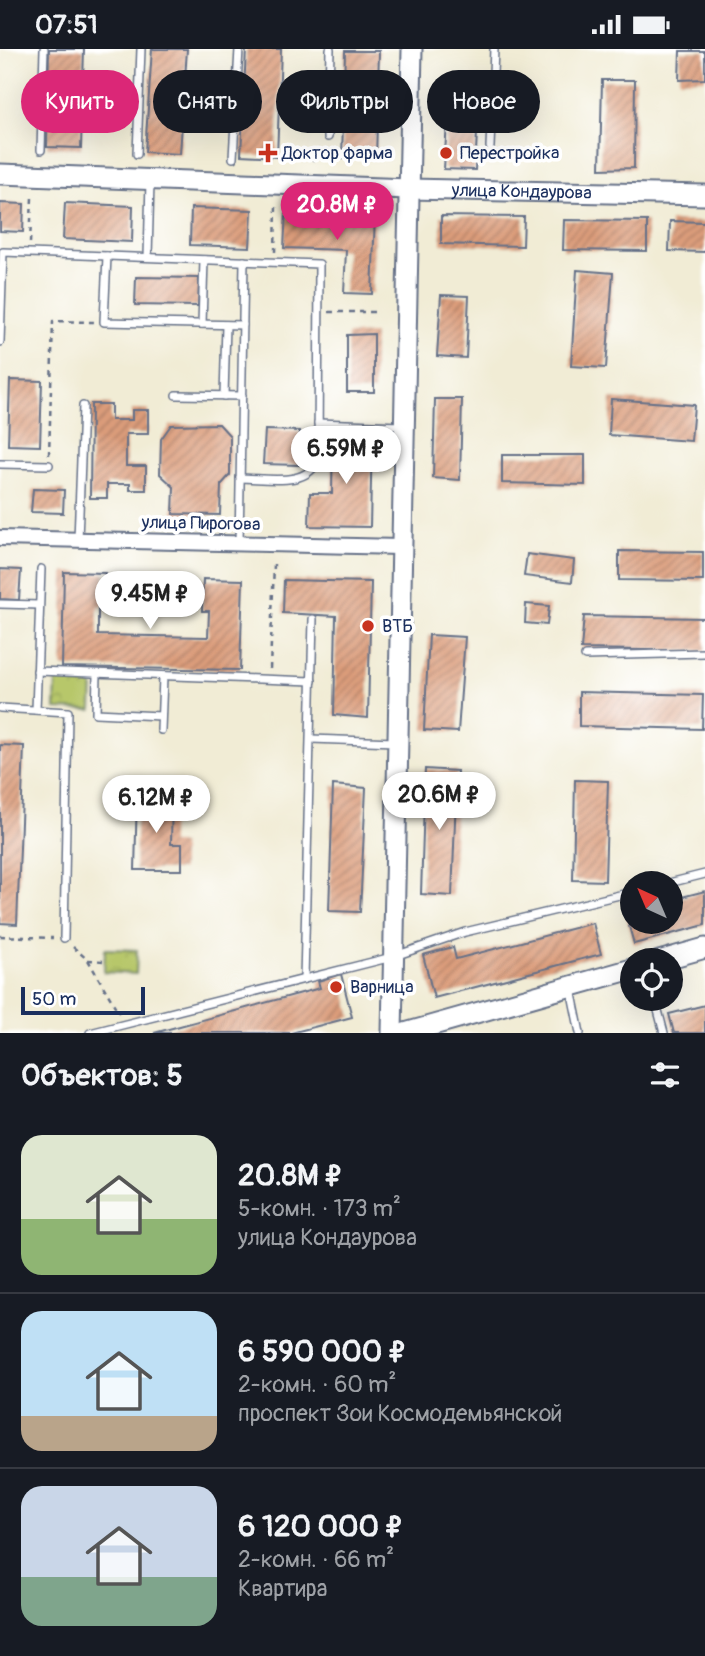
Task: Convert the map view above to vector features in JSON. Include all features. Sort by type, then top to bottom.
[{"type":"street","points":[[392,1033],[402,426],[412,49]]},
{"type":"street","name":"улица Кондаурова","points":[[0,173],[408,189],[705,195]]},
{"type":"street","name":"улица Пирогова","points":[[0,538],[400,547]]},
{"type":"street","points":[[683,954],[705,948]]},
{"type":"street","points":[[405,1033],[620,972]]},
{"type":"lane","points":[[41,150],[44,49]]},
{"type":"lane","points":[[137,154],[141,49]]},
{"type":"lane","points":[[233,158],[239,49]]},
{"type":"lane","points":[[328,137],[330,49]]},
{"type":"lane","points":[[491,147],[494,49]]},
{"type":"lane","points":[[148,257],[150,179]]},
{"type":"lane","points":[[0,342],[3,252],[319,264],[318,459],[314,470],[303,478],[240,478]]},
{"type":"lane","points":[[107,256],[104,323],[243,325]]},
{"type":"lane","points":[[202,324],[204,260]]},
{"type":"lane","points":[[240,544],[244,261]]},
{"type":"lane","points":[[224,396],[226,325]]},
{"type":"lane","points":[[176,395],[242,396]]},
{"type":"lane","points":[[78,540],[83,406]]},
{"type":"lane","points":[[318,423],[402,426]]},
{"type":"lane","points":[[0,464],[49,465]]},
{"type":"lane","points":[[36,710],[41,569]]},
{"type":"lane","points":[[0,604],[39,605]]},
{"type":"lane","points":[[304,979],[313,619]]},
{"type":"lane","points":[[585,656],[705,653]]},
{"type":"lane","points":[[37,671],[312,681]]},
{"type":"lane","points":[[97,675],[96,713],[161,716]]},
{"type":"lane","points":[[161,730],[163,677]]},
{"type":"lane","points":[[0,708],[68,712],[64,938]]},
{"type":"lane","points":[[311,739],[396,742]]},
{"type":"lane","points":[[683,880],[705,874]]},
{"type":"lane","points":[[90,1033],[392,957],[465,932],[620,895]]},
{"type":"lane","points":[[570,986],[580,1033]]},
{"type":"lane","points":[[658,1011],[664,1033]]},
{"type":"lane","points":[[128,1023],[133,1033]]},
{"type":"path","points":[[312,161],[328,137]]},
{"type":"path","points":[[29,253],[32,197]]},
{"type":"path","points":[[274,262],[276,206]]},
{"type":"path","points":[[319,312],[378,312]]},
{"type":"path","points":[[49,465],[53,321],[104,323]]},
{"type":"path","points":[[270,680],[274,564]]},
{"type":"path","points":[[0,936],[64,938],[88,960],[128,1023]]},
{"type":"path","points":[[88,960],[104,961]]},
{"type":"green space","points":[[56,676],[93,678],[92,710],[55,709]]},
{"type":"green space","points":[[105,949],[137,950],[136,974],[104,972]]},
{"type":"building","points":[[49,49],[84,49],[83,70],[49,70]]},
{"type":"building","points":[[152,49],[187,49],[186,70],[153,70],[153,133],[181,133],[180,154],[145,152]]},
{"type":"building","points":[[246,49],[281,49],[280,70],[276,70],[277,157],[241,155],[242,133],[262,133],[262,70],[245,70]]},
{"type":"building","points":[[345,51],[379,51],[378,70],[344,70]]},
{"type":"building","points":[[680,51],[705,51],[705,79],[679,80]]},
{"type":"building","points":[[602,80],[635,80],[634,168],[600,169]]},
{"type":"building","points":[[47,133],[81,133],[81,148],[47,147]]},
{"type":"building","points":[[343,133],[377,133],[376,159],[342,158]]},
{"type":"building","points":[[446,133],[477,133],[475,170],[444,169]]},
{"type":"building","points":[[0,203],[24,204],[23,232],[0,231]]},
{"type":"building","points":[[65,203],[133,206],[132,242],[63,239]]},
{"type":"building","points":[[191,208],[252,210],[250,247],[190,245]]},
{"type":"building","points":[[286,211],[375,214],[372,294],[344,293],[346,250],[284,248]]},
{"type":"building","points":[[441,216],[524,217],[523,246],[441,244]]},
{"type":"building","points":[[564,220],[647,221],[647,251],[563,250]]},
{"type":"building","points":[[670,221],[705,222],[705,252],[669,251]]},
{"type":"building","points":[[577,270],[613,273],[606,368],[571,366]]},
{"type":"building","points":[[136,277],[199,278],[198,306],[135,305]]},
{"type":"building","points":[[441,295],[469,296],[466,358],[437,356]]},
{"type":"building","points":[[374,334],[374,392],[347,392],[347,335]]},
{"type":"building","points":[[10,380],[42,381],[40,446],[8,445]]},
{"type":"building","points":[[435,399],[462,399],[460,480],[433,478]]},
{"type":"building","points":[[611,399],[694,405],[691,441],[609,435]]},
{"type":"building","points":[[91,404],[111,404],[111,420],[132,420],[132,410],[148,410],[148,434],[126,434],[126,466],[146,466],[146,490],[130,490],[130,484],[107,484],[107,498],[90,498]]},
{"type":"building","points":[[219,424],[230,436],[230,475],[221,485],[220,515],[173,514],[174,487],[160,474],[161,439],[171,425]]},
{"type":"building","points":[[265,430],[300,431],[299,465],[263,464]]},
{"type":"building","points":[[333,435],[372,435],[370,527],[309,526],[310,493],[332,493]]},
{"type":"building","points":[[502,455],[585,455],[585,485],[502,483]]},
{"type":"building","points":[[33,489],[64,490],[63,513],[31,512]]},
{"type":"building","points":[[619,551],[703,552],[703,581],[619,580]]},
{"type":"building","points":[[527,554],[574,560],[572,582],[524,576]]},
{"type":"building","points":[[0,569],[21,570],[19,600],[0,599]]},
{"type":"building","points":[[64,572],[105,573],[103,606],[98,606],[98,635],[208,637],[209,611],[202,611],[203,579],[243,580],[240,670],[62,667]]},
{"type":"building","points":[[284,580],[371,582],[368,718],[334,715],[336,616],[283,613]]},
{"type":"building","points":[[526,604],[549,606],[547,625],[525,623]]},
{"type":"building","points":[[584,616],[705,618],[705,651],[581,649]]},
{"type":"building","points":[[429,635],[465,637],[458,732],[424,730]]},
{"type":"building","points":[[579,692],[703,695],[702,729],[579,726]]},
{"type":"building","points":[[0,745],[24,746],[17,924],[0,923]]},
{"type":"building","points":[[425,769],[457,771],[452,896],[421,894]]},
{"type":"building","points":[[575,780],[608,781],[605,881],[573,880]]},
{"type":"building","points":[[333,785],[366,788],[360,912],[329,911]]},
{"type":"building","points":[[137,795],[172,796],[171,844],[182,844],[182,870],[135,870]]},
{"type":"building","points":[[705,891],[705,925],[683,931],[683,897]]},
{"type":"building","points":[[593,923],[601,954],[434,998],[423,955],[453,947],[456,959]]},
{"type":"building","points":[[631,935],[668,935],[634,944]]},
{"type":"building","points":[[341,974],[352,1017],[291,1033],[154,1033],[320,988],[318,981]]},
{"type":"building","points":[[705,1005],[705,1033],[674,1033],[669,1014]]},
{"type":"place","name":"Доктор фарма","points":[[268,153]]},
{"type":"place","name":"Перестройка","points":[[446,153]]},
{"type":"place","name":"ВТБ","points":[[368,626]]},
{"type":"place","name":"Варница","points":[[336,987]]}]
